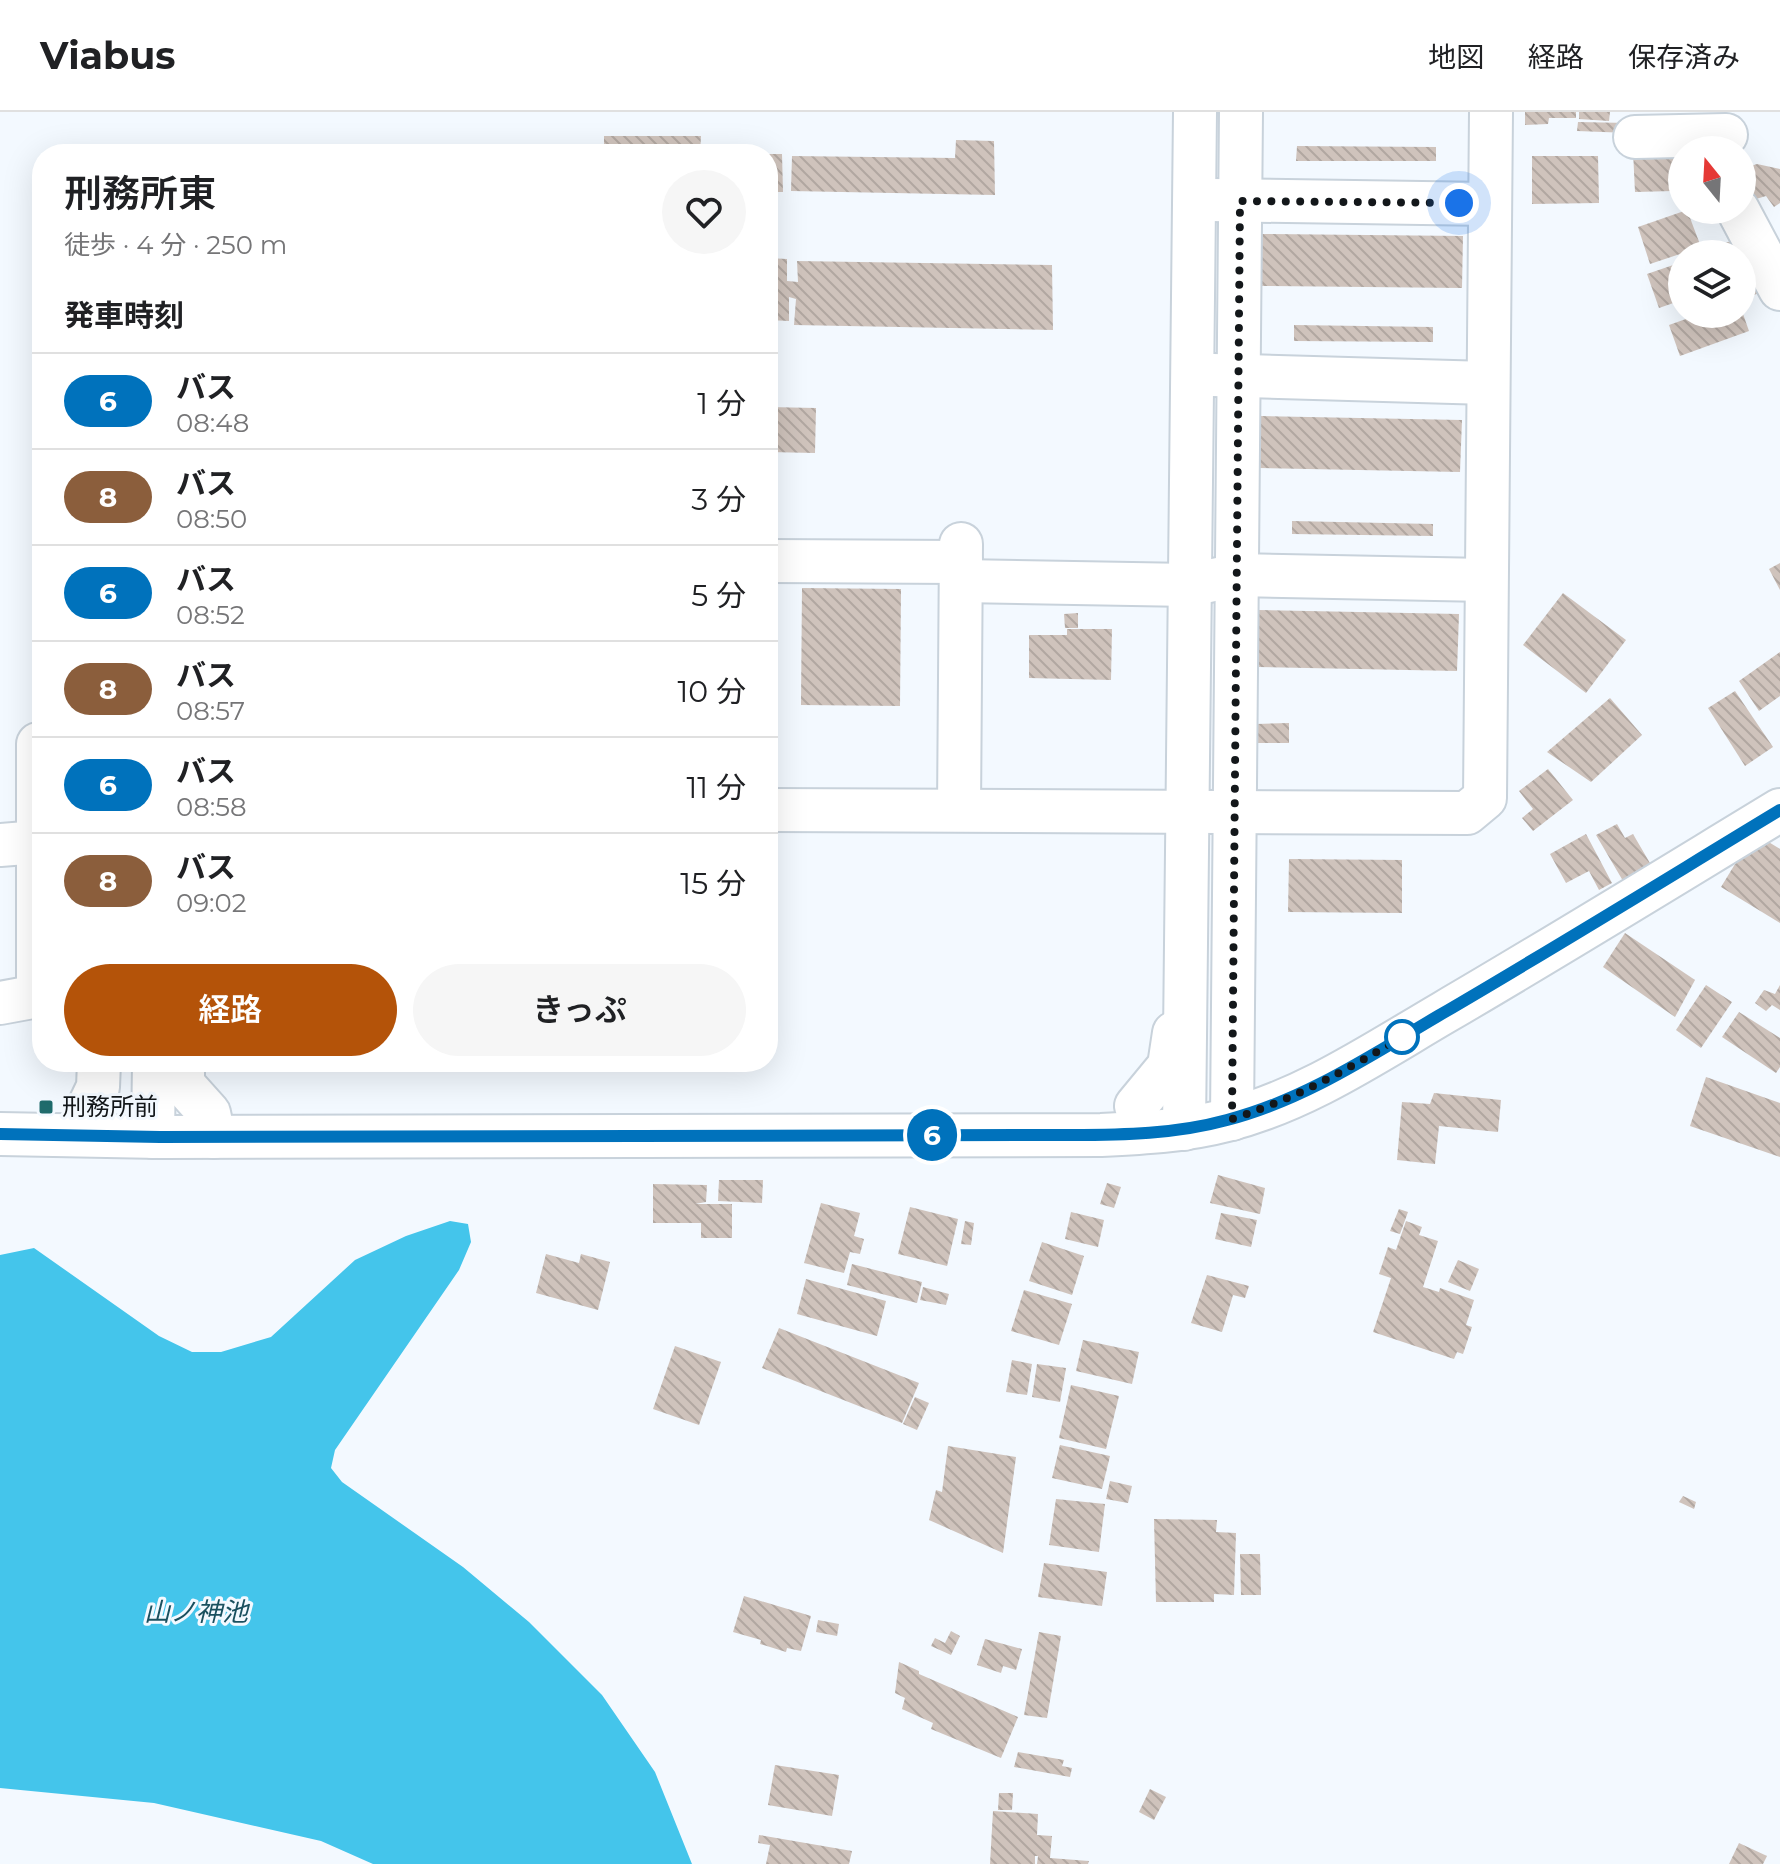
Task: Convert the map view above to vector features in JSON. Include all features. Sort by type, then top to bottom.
[{"type":"street","points":[[1184,1129],[1195,112]]},
{"type":"street","points":[[1232,1119],[1241,112]]},
{"type":"street","points":[[778,810],[1467,813],[1485,798],[1491,112]]},
{"type":"street","points":[[1635,137],[1725,132]]},
{"type":"street","points":[[1194,200],[1490,204]]},
{"type":"street","points":[[1745,224],[1780,289]]},
{"type":"street","points":[[1192,374],[1488,383]]},
{"type":"street","points":[[778,561],[961,563],[1190,585],[1237,575],[1486,580]]},
{"type":"street","points":[[959,810],[961,563]]},
{"type":"street","points":[[27,998],[19,844],[32,776]]},
{"type":"street","points":[[0,1134],[153,1137],[1101,1135],[1184,1129],[1232,1119],[1277,1104],[1324,1083],[1780,810]]},
{"type":"street","points":[[778,826],[1159,830],[1176,846],[1174,1046],[1169,1066],[1136,1106]]},
{"type":"street","points":[[87,1110],[98,1087],[99,1072]]},
{"type":"street","points":[[153,1137],[154,1072]]},
{"type":"street","points":[[183,1072],[183,1084],[209,1113],[214,1137]]},
{"type":"water","name":"山ノ神池","points":[[450,1221],[468,1224],[471,1242],[459,1270],[335,1450],[331,1468],[342,1482],[463,1567],[529,1622],[602,1695],[655,1772],[692,1864],[373,1864],[321,1841],[154,1803],[0,1788],[0,1255],[34,1248],[159,1336],[192,1352],[221,1352],[271,1337],[355,1260],[406,1236]]},
{"type":"building","points":[[1525,112],[1576,112],[1576,118],[1549,118],[1548,124],[1525,125]]},
{"type":"building","points":[[1579,112],[1610,112],[1609,121],[1579,119]]},
{"type":"building","points":[[1578,122],[1629,123],[1629,133],[1577,131]]},
{"type":"building","points":[[604,136],[701,136],[701,144],[604,144]]},
{"type":"building","points":[[956,140],[994,141],[995,195],[791,191],[792,156],[955,158]]},
{"type":"building","points":[[1297,146],[1436,147],[1436,161],[1296,161]]},
{"type":"building","points":[[1668,150],[1668,191],[1635,192],[1633,151]]},
{"type":"building","points":[[778,154],[782,154],[783,192],[778,192]]},
{"type":"building","points":[[1532,156],[1598,156],[1599,203],[1532,204]]},
{"type":"building","points":[[1756,164],[1780,169],[1780,203],[1774,207],[1766,196],[1756,199]]},
{"type":"building","points":[[1668,217],[1668,224],[1692,224],[1698,240],[1668,240],[1668,258],[1650,264],[1638,227]]},
{"type":"building","points":[[1262,234],[1463,236],[1462,288],[1261,286]]},
{"type":"building","points":[[778,259],[787,259],[787,281],[798,282],[797,261],[1052,265],[1053,330],[794,325],[796,299],[789,297],[789,321],[778,320]]},
{"type":"building","points":[[1668,267],[1668,305],[1659,308],[1647,274]]},
{"type":"building","points":[[1761,279],[1765,291],[1756,294],[1756,281]]},
{"type":"building","points":[[1294,325],[1433,327],[1433,342],[1294,341]]},
{"type":"building","points":[[1670,328],[1748,328],[1749,331],[1680,356]]},
{"type":"building","points":[[778,407],[816,408],[815,453],[778,452]]},
{"type":"building","points":[[1260,416],[1462,420],[1460,472],[1259,468]]},
{"type":"building","points":[[1292,521],[1433,524],[1433,536],[1292,534]]},
{"type":"building","points":[[1780,563],[1780,590],[1769,569]]},
{"type":"building","points":[[802,588],[901,589],[900,706],[801,705]]},
{"type":"building","points":[[1563,593],[1626,640],[1586,693],[1523,645]]},
{"type":"building","points":[[1258,610],[1459,614],[1457,671],[1258,667]]},
{"type":"building","points":[[1078,613],[1078,628],[1065,628],[1064,614]]},
{"type":"building","points":[[1067,629],[1112,629],[1111,680],[1029,678],[1029,635],[1067,635]]},
{"type":"building","points":[[1780,652],[1780,696],[1759,711],[1739,681]]},
{"type":"building","points":[[1735,691],[1773,747],[1745,766],[1708,708]]},
{"type":"building","points":[[1610,698],[1642,735],[1591,782],[1547,752]]},
{"type":"building","points":[[1289,723],[1289,743],[1256,743],[1256,724]]},
{"type":"building","points":[[1548,769],[1573,800],[1533,831],[1522,818],[1533,809],[1519,791]]},
{"type":"building","points":[[1617,824],[1625,838],[1633,834],[1654,870],[1626,886],[1596,835]]},
{"type":"building","points":[[1754,833],[1780,849],[1780,923],[1721,887]]},
{"type":"building","points":[[1586,834],[1612,883],[1599,890],[1589,871],[1566,883],[1550,854]]},
{"type":"building","points":[[1289,859],[1402,860],[1402,913],[1288,912]]},
{"type":"building","points":[[1625,933],[1695,980],[1675,1017],[1603,967]]},
{"type":"building","points":[[1706,985],[1732,1002],[1701,1048],[1676,1030]]},
{"type":"building","points":[[1780,985],[1780,1010],[1772,1005],[1766,1011],[1755,1003],[1764,990],[1775,994]]},
{"type":"building","points":[[1739,1012],[1780,1038],[1780,1067],[1776,1073],[1722,1037]]},
{"type":"building","points":[[1706,1077],[1780,1103],[1780,1157],[1690,1126]]},
{"type":"building","points":[[1434,1093],[1501,1100],[1498,1132],[1439,1126],[1435,1164],[1397,1160],[1402,1102],[1430,1104]]},
{"type":"building","points":[[1218,1175],[1265,1188],[1260,1214],[1210,1203]]},
{"type":"building","points":[[719,1180],[763,1180],[762,1203],[718,1201]]},
{"type":"building","points":[[1107,1183],[1121,1187],[1114,1208],[1100,1204]]},
{"type":"building","points":[[653,1184],[707,1185],[706,1202],[695,1204],[732,1204],[732,1238],[701,1238],[701,1223],[653,1223]]},
{"type":"building","points":[[821,1203],[860,1213],[854,1236],[864,1239],[860,1254],[850,1252],[844,1273],[804,1263]]},
{"type":"building","points":[[910,1207],[958,1219],[947,1266],[898,1254]]},
{"type":"building","points":[[1399,1209],[1408,1212],[1400,1234],[1390,1231]]},
{"type":"building","points":[[1071,1212],[1104,1220],[1098,1247],[1065,1239]]},
{"type":"building","points":[[1221,1213],[1257,1220],[1251,1247],[1215,1239]]},
{"type":"building","points":[[965,1221],[974,1223],[971,1245],[961,1244]]},
{"type":"building","points":[[1406,1221],[1422,1227],[1419,1235],[1438,1241],[1423,1287],[1439,1292],[1440,1288],[1474,1300],[1466,1325],[1472,1327],[1463,1354],[1457,1352],[1454,1359],[1373,1332],[1391,1278],[1379,1274],[1388,1247],[1396,1250]]},
{"type":"building","points":[[1042,1242],[1084,1256],[1072,1295],[1029,1281]]},
{"type":"building","points":[[546,1254],[579,1263],[581,1254],[610,1262],[598,1310],[536,1293]]},
{"type":"building","points":[[1458,1260],[1479,1269],[1470,1291],[1448,1282]]},
{"type":"building","points":[[852,1264],[922,1282],[917,1303],[847,1285]]},
{"type":"building","points":[[1207,1275],[1249,1286],[1245,1298],[1233,1295],[1222,1332],[1191,1323]]},
{"type":"building","points":[[806,1279],[886,1301],[877,1336],[797,1314]]},
{"type":"building","points":[[923,1287],[949,1294],[946,1305],[920,1300]]},
{"type":"building","points":[[1024,1290],[1072,1304],[1059,1345],[1011,1331]]},
{"type":"building","points":[[779,1328],[919,1383],[902,1423],[762,1368]]},
{"type":"building","points":[[1083,1340],[1139,1352],[1132,1384],[1076,1371]]},
{"type":"building","points":[[675,1346],[721,1362],[699,1425],[653,1409]]},
{"type":"building","points":[[1012,1360],[1032,1364],[1027,1395],[1006,1392]]},
{"type":"building","points":[[1037,1364],[1066,1368],[1060,1402],[1032,1397]]},
{"type":"building","points":[[1071,1385],[1119,1396],[1106,1449],[1059,1438]]},
{"type":"building","points":[[915,1397],[929,1403],[917,1430],[903,1424]]},
{"type":"building","points":[[1060,1445],[1110,1456],[1102,1489],[1052,1478]]},
{"type":"building","points":[[948,1446],[1016,1457],[1003,1553],[929,1520],[936,1490],[942,1492]]},
{"type":"building","points":[[1110,1481],[1132,1486],[1128,1503],[1106,1499]]},
{"type":"building","points":[[1683,1496],[1696,1502],[1694,1509],[1679,1502]]},
{"type":"building","points":[[1056,1499],[1105,1504],[1099,1552],[1049,1545]]},
{"type":"building","points":[[1154,1519],[1217,1520],[1216,1532],[1236,1533],[1234,1595],[1214,1594],[1214,1602],[1156,1602]]},
{"type":"building","points":[[1240,1554],[1260,1554],[1261,1595],[1241,1595]]},
{"type":"building","points":[[1044,1563],[1107,1572],[1102,1606],[1038,1597]]},
{"type":"building","points":[[744,1596],[811,1616],[801,1651],[787,1648],[786,1652],[760,1644],[761,1640],[733,1632]]},
{"type":"building","points":[[818,1620],[839,1624],[837,1636],[816,1632]]},
{"type":"building","points":[[951,1631],[960,1636],[951,1655],[931,1646],[935,1638],[945,1643]]},
{"type":"building","points":[[1039,1632],[1061,1636],[1047,1718],[1024,1715]]},
{"type":"building","points":[[985,1639],[1022,1649],[1016,1670],[1003,1666],[1001,1673],[977,1665]]},
{"type":"building","points":[[899,1662],[919,1671],[919,1674],[1018,1717],[1001,1758],[931,1729],[933,1723],[902,1709],[905,1698],[895,1693]]},
{"type":"building","points":[[1018,1752],[1064,1760],[1062,1766],[1072,1768],[1070,1777],[1014,1767]]},
{"type":"building","points":[[775,1765],[839,1775],[832,1816],[768,1805]]},
{"type":"building","points":[[1150,1789],[1166,1797],[1154,1820],[1139,1812]]},
{"type":"building","points":[[999,1793],[1013,1793],[1012,1810],[998,1810]]},
{"type":"building","points":[[993,1811],[1038,1814],[1037,1835],[1052,1836],[1050,1858],[1089,1861],[1088,1864],[1037,1864],[1038,1856],[1035,1856],[1035,1864],[990,1864]]},
{"type":"building","points":[[759,1835],[852,1851],[849,1864],[766,1864],[770,1845],[758,1843]]},
{"type":"building","points":[[1739,1843],[1767,1856],[1763,1864],[1729,1864]]},
{"type":"bus line","name":"6","points":[[0,1134],[160,1137],[1101,1135],[1159,1133],[1192,1128],[1277,1104],[1324,1083],[1780,810]]},
{"type":"place","name":"刑務所前","points":[[46,1107]]},
{"type":"route","points":[[1402,1037],[1408,1034],[1324,1083],[1277,1104],[1232,1119],[1240,201],[1459,203]]}]
